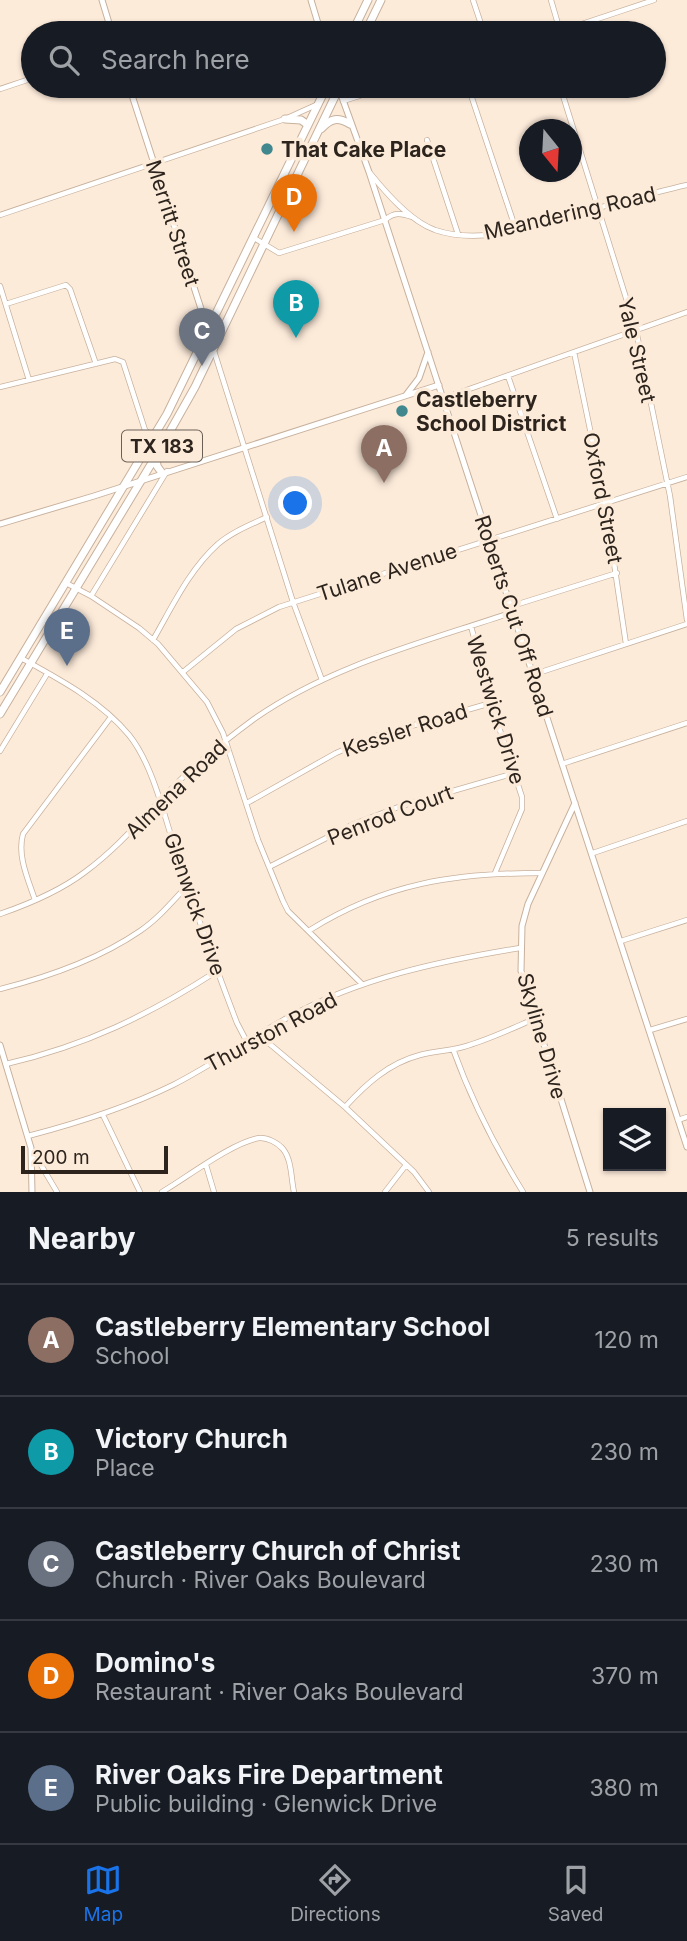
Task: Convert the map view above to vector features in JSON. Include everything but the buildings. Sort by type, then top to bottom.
[{"type":"main road","points":[[358,21],[368,0]]},
{"type":"main road","points":[[371,21],[381,0]]},
{"type":"main road","name":"TX 183","points":[[0,692],[155,434],[209,331],[321,98]]},
{"type":"main road","name":"TX 183","points":[[0,714],[142,480],[214,350],[334,98]]},
{"type":"main road","points":[[285,119],[302,120],[308,125]]},
{"type":"main road","points":[[316,135],[332,120],[343,119],[350,124]]},
{"type":"main road","points":[[296,150],[307,156]]},
{"type":"main road","points":[[147,470],[143,463],[158,437],[155,434]]},
{"type":"main road","points":[[156,456],[157,466],[165,472]]},
{"type":"main road","points":[[107,538],[105,533],[123,501],[115,500]]},
{"type":"street","points":[[102,0],[108,21]]},
{"type":"street","points":[[311,0],[318,21]]},
{"type":"street","points":[[473,0],[480,21]]},
{"type":"street","points":[[551,0],[557,21]]},
{"type":"street","points":[[590,21],[654,0]]},
{"type":"street","points":[[0,89],[21,82]]},
{"type":"street","name":"Merritt Street","points":[[133,98],[293,602],[322,680]]},
{"type":"street","name":"Roberts Cut Off Road","points":[[342,98],[535,674],[687,1147]]},
{"type":"street","points":[[343,101],[353,98]]},
{"type":"street","points":[[472,98],[516,230]]},
{"type":"street","name":"Yale Street","points":[[564,98],[636,330],[667,483],[687,622]]},
{"type":"street","points":[[0,215],[285,119],[317,105]]},
{"type":"street","points":[[428,140],[458,234]]},
{"type":"street","name":"Meandering Road","points":[[369,172],[414,217],[435,230],[458,234],[492,234],[516,230],[687,184]]},
{"type":"street","points":[[254,238],[279,253],[385,220],[391,215],[401,213],[414,217]]},
{"type":"street","points":[[6,304],[66,285],[96,364]]},
{"type":"street","points":[[0,286],[29,380]]},
{"type":"street","points":[[444,398],[687,312]]},
{"type":"street","points":[[406,396],[419,378],[428,352]]},
{"type":"street","name":"Oxford Street","points":[[574,352],[605,502],[626,644]]},
{"type":"street","points":[[0,387],[115,359],[124,362],[145,430],[155,434]]},
{"type":"street","points":[[508,376],[557,519]]},
{"type":"street","points":[[0,524],[439,385]]},
{"type":"street","points":[[91,596],[165,472]]},
{"type":"street","name":"Tulane Avenue","points":[[183,672],[236,629],[293,602],[687,477]]},
{"type":"street","points":[[153,640],[204,558],[220,542],[267,517]]},
{"type":"street","name":"Almena Road","points":[[0,914],[35,900],[85,873],[133,831],[195,765],[256,718],[322,680],[617,573]]},
{"type":"street","points":[[65,583],[91,596],[153,640],[207,702],[226,741],[269,867],[288,911],[362,984]]},
{"type":"street","points":[[535,674],[687,622]]},
{"type":"street","name":"Westwick Drive","points":[[471,626],[491,703],[522,797],[522,809],[495,873]]},
{"type":"street","name":"Glenwick Drive","points":[[20,658],[70,686],[111,717],[137,746],[159,801],[217,971],[247,1042]]},
{"type":"street","points":[[0,751],[47,674]]},
{"type":"street","name":"Kessler Road","points":[[247,803],[336,753],[376,736],[491,703]]},
{"type":"street","points":[[35,900],[25,871],[21,848],[23,834],[111,717]]},
{"type":"street","points":[[562,764],[687,723]]},
{"type":"street","name":"Penrod Court","points":[[269,867],[355,824],[401,806],[515,773]]},
{"type":"street","name":"Skyline Drive","points":[[575,803],[528,904],[520,948],[522,978],[590,1192]]},
{"type":"street","points":[[593,853],[687,821]]},
{"type":"street","points":[[310,930],[341,911],[418,884],[458,876],[542,873]]},
{"type":"street","points":[[0,989],[22,984],[107,951],[141,930],[187,886]]},
{"type":"street","points":[[621,941],[687,920]]},
{"type":"street","name":"Thurston Road","points":[[28,1136],[103,1115],[173,1085],[288,1017],[362,984],[426,965],[520,948]]},
{"type":"street","points":[[6,1064],[124,1026],[173,1000],[217,971]]},
{"type":"street","points":[[345,1107],[366,1084],[401,1061],[421,1054],[478,1043],[534,1019]]},
{"type":"street","points":[[650,1030],[687,1019]]},
{"type":"street","points":[[260,1035],[345,1107],[406,1164],[429,1192]]},
{"type":"street","points":[[0,1045],[33,1157],[32,1192]]},
{"type":"street","points":[[453,1049],[487,1133],[523,1192]]},
{"type":"street","points":[[103,1115],[139,1192]]},
{"type":"street","points":[[678,1120],[687,1117]]},
{"type":"street","points":[[162,1192],[237,1146],[258,1138],[268,1139],[283,1148],[294,1192]]},
{"type":"street","points":[[33,1157],[58,1192]]},
{"type":"street","points":[[385,1192],[406,1164]]},
{"type":"street","points":[[206,1165],[214,1192]]},
{"type":"place","name":"That Cake Place","points":[[267,149]]},
{"type":"place","name":"Domino's","points":[[294,232]]},
{"type":"place","name":"Victory Church","points":[[296,338]]},
{"type":"place","name":"Castleberry Church of Christ","points":[[202,366]]},
{"type":"place","name":"Castleberry School District","points":[[402,411]]},
{"type":"place","name":"Castleberry Elementary School","points":[[384,483]]},
{"type":"place","name":"River Oaks Fire Department","points":[[67,666]]}]
